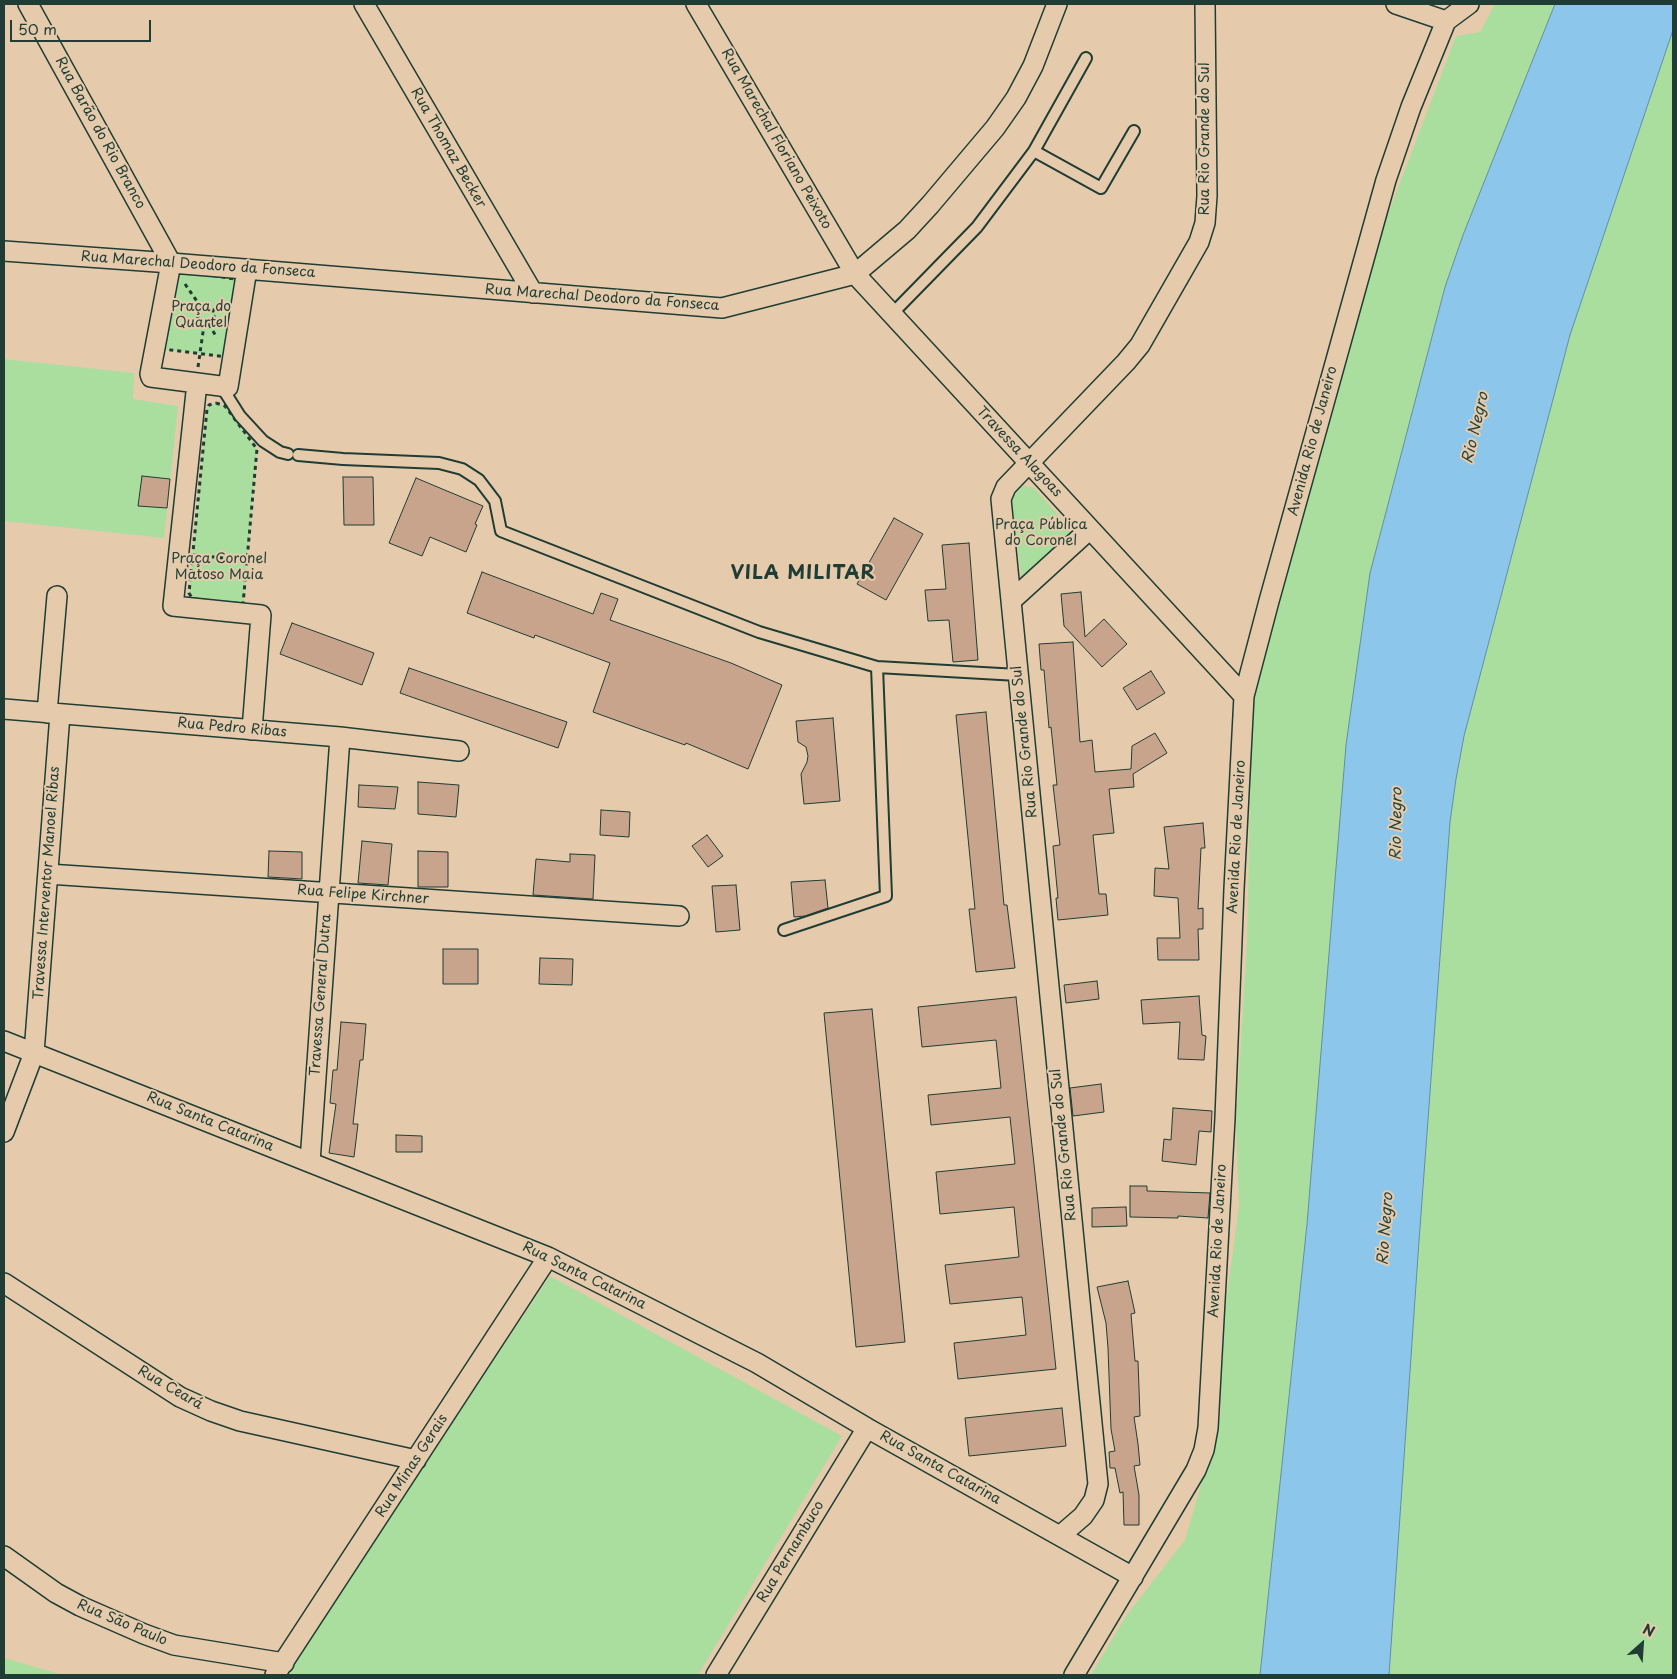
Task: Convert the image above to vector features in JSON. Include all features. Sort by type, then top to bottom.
[{"type":"street","name":"Rua Barão do Rio Branco","points":[[28,4],[171,263]]},
{"type":"street","name":"Rua Thomaz Becker","points":[[364,4],[533,293]]},
{"type":"street","name":"Rua Marechal Floriano Peixoto","points":[[696,4],[855,274]]},
{"type":"street","name":"Rua Marechal Deodoro da Fonseca","points":[[4,251],[722,308],[855,274],[907,230],[995,128],[1016,98],[1033,66],[1057,4]]},
{"type":"street","name":"Rua Rio Grande do Sul","points":[[1062,1535],[1083,1516],[1094,1500],[1098,1484],[1001,499],[1006,487],[1140,345],[1199,242],[1205,222],[1207,196],[1205,4]]},
{"type":"street","points":[[1396,4],[1446,21],[1469,4]]},
{"type":"street","name":"Avenida Rio de Janeiro","points":[[1074,1675],[1196,1470],[1204,1450],[1208,1428],[1225,1118],[1244,696],[1386,180],[1411,107],[1446,21]]},
{"type":"street","points":[[171,263],[150,374],[151,377],[228,387],[247,269]]},
{"type":"street","name":"Travessa Alagoas","points":[[855,274],[1244,696]]},
{"type":"street","points":[[197,383],[186,555],[173,606],[261,615],[252,730]]},
{"type":"street","points":[[1011,601],[1090,529]]},
{"type":"street","name":"Travessa Interventor Manoel Ribas","points":[[4,1132],[34,1053],[48,874],[57,596]]},
{"type":"street","name":"Rua Pedro Ribas","points":[[4,709],[340,737],[459,751]]},
{"type":"street","name":"Travessa General Dutra","points":[[310,1162],[340,737]]},
{"type":"street","name":"Rua Felipe Kirchner","points":[[48,874],[679,916]]},
{"type":"street","name":"Rua Santa Catarina","points":[[4,1041],[548,1257],[757,1363],[866,1428],[1134,1576]]},
{"type":"street","name":"Rua Minas Gerais","points":[[280,1669],[548,1257]]},
{"type":"street","name":"Rua Ceará","points":[[4,1283],[180,1397],[211,1411],[240,1421],[416,1460]]},
{"type":"street","name":"Rua Pernambuco","points":[[716,1675],[866,1428]]},
{"type":"street","name":"Rua São Paulo","points":[[4,1556],[56,1593],[80,1606],[144,1634],[174,1645],[280,1669]]},
{"type":"lane","points":[[892,314],[977,227],[1034,151],[1086,58]]},
{"type":"lane","points":[[1034,151],[1101,188],[1134,130]]},
{"type":"lane","points":[[221,386],[240,416],[264,441],[280,452],[343,459],[439,463],[462,469],[479,480],[495,501],[501,531],[760,632],[877,667],[1018,675]]},
{"type":"lane","points":[[784,930],[886,896],[877,667]]},
{"type":"path","points":[[174,269],[240,280],[228,357],[199,354],[162,350],[174,269]]},
{"type":"path","points":[[208,310],[213,314],[213,320],[208,325],[204,325],[199,322],[198,316],[200,311],[208,310]]},
{"type":"path","points":[[197,383],[204,325]]},
{"type":"path","points":[[216,403],[224,406],[257,449],[243,604],[195,599],[190,596],[186,555],[207,409],[209,405],[216,403]]},
{"type":"path","points":[[186,555],[223,558]]},
{"type":"green space","points":[[1495,4],[1555,4],[1463,235],[1445,287],[1370,573],[1346,745],[1307,1224],[1260,1675],[1091,1675],[1126,1616],[1185,1540],[1221,1415],[1220,1347],[1239,1206],[1236,1123],[1247,943],[1252,704],[1280,601],[1343,332],[1456,36],[1480,32]]},
{"type":"green space","points":[[1673,30],[1673,1675],[1389,1675],[1450,822],[1456,779],[1464,736],[1570,335]]},
{"type":"green space","name":"Praça do Quartel","points":[[174,269],[240,280],[228,357],[162,349]]},
{"type":"green space","points":[[4,359],[134,373],[133,399],[178,406],[164,538],[4,521]]},
{"type":"green space","name":"Praça Coronel Matoso Maia","points":[[216,403],[225,406],[257,449],[243,604],[195,599],[189,593],[207,409],[209,405]]},
{"type":"green space","name":"Praça Pública do Coronel","points":[[1019,487],[1034,488],[1069,527],[1072,535],[1023,578],[1011,500]]},
{"type":"green space","points":[[550,1276],[842,1436],[698,1675],[283,1675]]},
{"type":"green space","points":[[4,1658],[63,1675],[4,1675]]},
{"type":"water","name":"Rio Negro","points":[[1555,4],[1673,4],[1673,30],[1570,335],[1464,736],[1456,779],[1450,822],[1389,1675],[1260,1675],[1307,1224],[1346,745],[1370,573],[1445,287],[1463,235]]},
{"type":"building","points":[[142,476],[170,479],[167,508],[138,506]]},
{"type":"building","points":[[343,477],[373,477],[374,525],[344,525]]},
{"type":"building","points":[[416,478],[483,506],[466,552],[430,537],[422,556],[389,543]]},
{"type":"building","points":[[894,518],[923,534],[886,600],[857,584]]},
{"type":"building","points":[[969,543],[978,660],[953,662],[949,620],[928,621],[925,590],[946,589],[942,545]]},
{"type":"building","points":[[482,572],[593,614],[601,593],[618,599],[610,620],[731,663],[782,685],[748,769],[686,743],[685,745],[593,712],[610,663],[535,635],[534,638],[467,613]]},
{"type":"building","points":[[1081,592],[1085,637],[1104,619],[1127,644],[1102,667],[1064,626],[1061,594]]},
{"type":"building","points":[[292,623],[374,653],[362,685],[280,654]]},
{"type":"building","points":[[1073,642],[1080,742],[1092,740],[1095,772],[1131,769],[1132,746],[1155,733],[1167,753],[1133,774],[1134,787],[1109,789],[1114,833],[1093,835],[1099,894],[1106,894],[1108,915],[1058,920],[1053,846],[1060,845],[1053,785],[1057,785],[1051,727],[1049,728],[1044,670],[1041,670],[1039,644]]},
{"type":"building","points":[[409,668],[567,722],[558,748],[400,693]]},
{"type":"building","points":[[1151,671],[1165,693],[1137,710],[1123,688]]},
{"type":"building","points":[[986,712],[1004,905],[1007,905],[1015,968],[976,972],[969,909],[975,909],[956,715]]},
{"type":"building","points":[[833,718],[840,801],[804,804],[801,774],[808,756],[806,747],[798,742],[796,721]]},
{"type":"building","points":[[418,782],[459,785],[456,817],[418,814]]},
{"type":"building","points":[[359,785],[398,787],[395,809],[358,807]]},
{"type":"building","points":[[601,810],[630,812],[629,837],[600,835]]},
{"type":"building","points":[[1203,823],[1205,848],[1201,848],[1198,909],[1203,908],[1203,929],[1198,929],[1199,960],[1158,960],[1157,938],[1180,938],[1178,898],[1154,896],[1155,868],[1169,869],[1164,827]]},
{"type":"building","points":[[707,835],[723,856],[708,867],[692,846]]},
{"type":"building","points":[[362,841],[392,844],[388,885],[358,883]]},
{"type":"building","points":[[269,851],[302,852],[302,879],[268,877]]},
{"type":"building","points":[[418,851],[448,852],[448,887],[418,887]]},
{"type":"building","points":[[570,854],[595,855],[593,899],[533,895],[536,859],[570,862]]},
{"type":"building","points":[[825,880],[828,908],[805,916],[794,917],[791,882]]},
{"type":"building","points":[[736,885],[740,930],[716,932],[712,886]]},
{"type":"building","points":[[443,949],[478,949],[478,984],[443,984]]},
{"type":"building","points":[[540,958],[573,959],[572,985],[539,984]]},
{"type":"building","points":[[1097,981],[1099,999],[1066,1003],[1064,985]]},
{"type":"building","points":[[1199,996],[1202,1035],[1206,1036],[1204,1060],[1178,1059],[1180,1022],[1143,1024],[1141,1000]]},
{"type":"building","points":[[1016,997],[1056,1369],[958,1379],[954,1343],[1026,1335],[1022,1297],[950,1304],[945,1265],[1019,1257],[1014,1207],[940,1214],[936,1172],[1015,1164],[1010,1117],[931,1125],[928,1095],[1001,1088],[996,1040],[922,1047],[918,1007]]},
{"type":"building","points":[[872,1009],[905,1342],[856,1347],[824,1013]]},
{"type":"building","points":[[341,1022],[366,1024],[363,1060],[360,1060],[353,1124],[358,1124],[354,1157],[329,1153],[336,1104],[330,1103],[333,1070],[337,1070]]},
{"type":"building","points":[[1101,1084],[1104,1112],[1073,1116],[1070,1088]]},
{"type":"building","points":[[1173,1108],[1212,1111],[1211,1132],[1199,1131],[1196,1165],[1162,1161],[1164,1139],[1171,1140]]},
{"type":"building","points":[[396,1135],[422,1136],[422,1152],[396,1152]]},
{"type":"building","points":[[1130,1186],[1147,1186],[1147,1191],[1210,1193],[1208,1218],[1178,1216],[1178,1218],[1130,1217]]},
{"type":"building","points":[[1126,1207],[1127,1226],[1092,1227],[1092,1208]]},
{"type":"building","points":[[1128,1281],[1135,1313],[1131,1314],[1135,1361],[1138,1361],[1140,1416],[1134,1417],[1140,1465],[1134,1466],[1139,1495],[1139,1525],[1124,1525],[1123,1492],[1120,1493],[1115,1468],[1110,1468],[1109,1452],[1115,1451],[1111,1429],[1108,1348],[1106,1323],[1097,1287]]},
{"type":"building","points":[[1062,1408],[1066,1446],[969,1456],[965,1418]]},
{"type":"district","name":"VILA MILITAR","points":[[803,574]]}]
